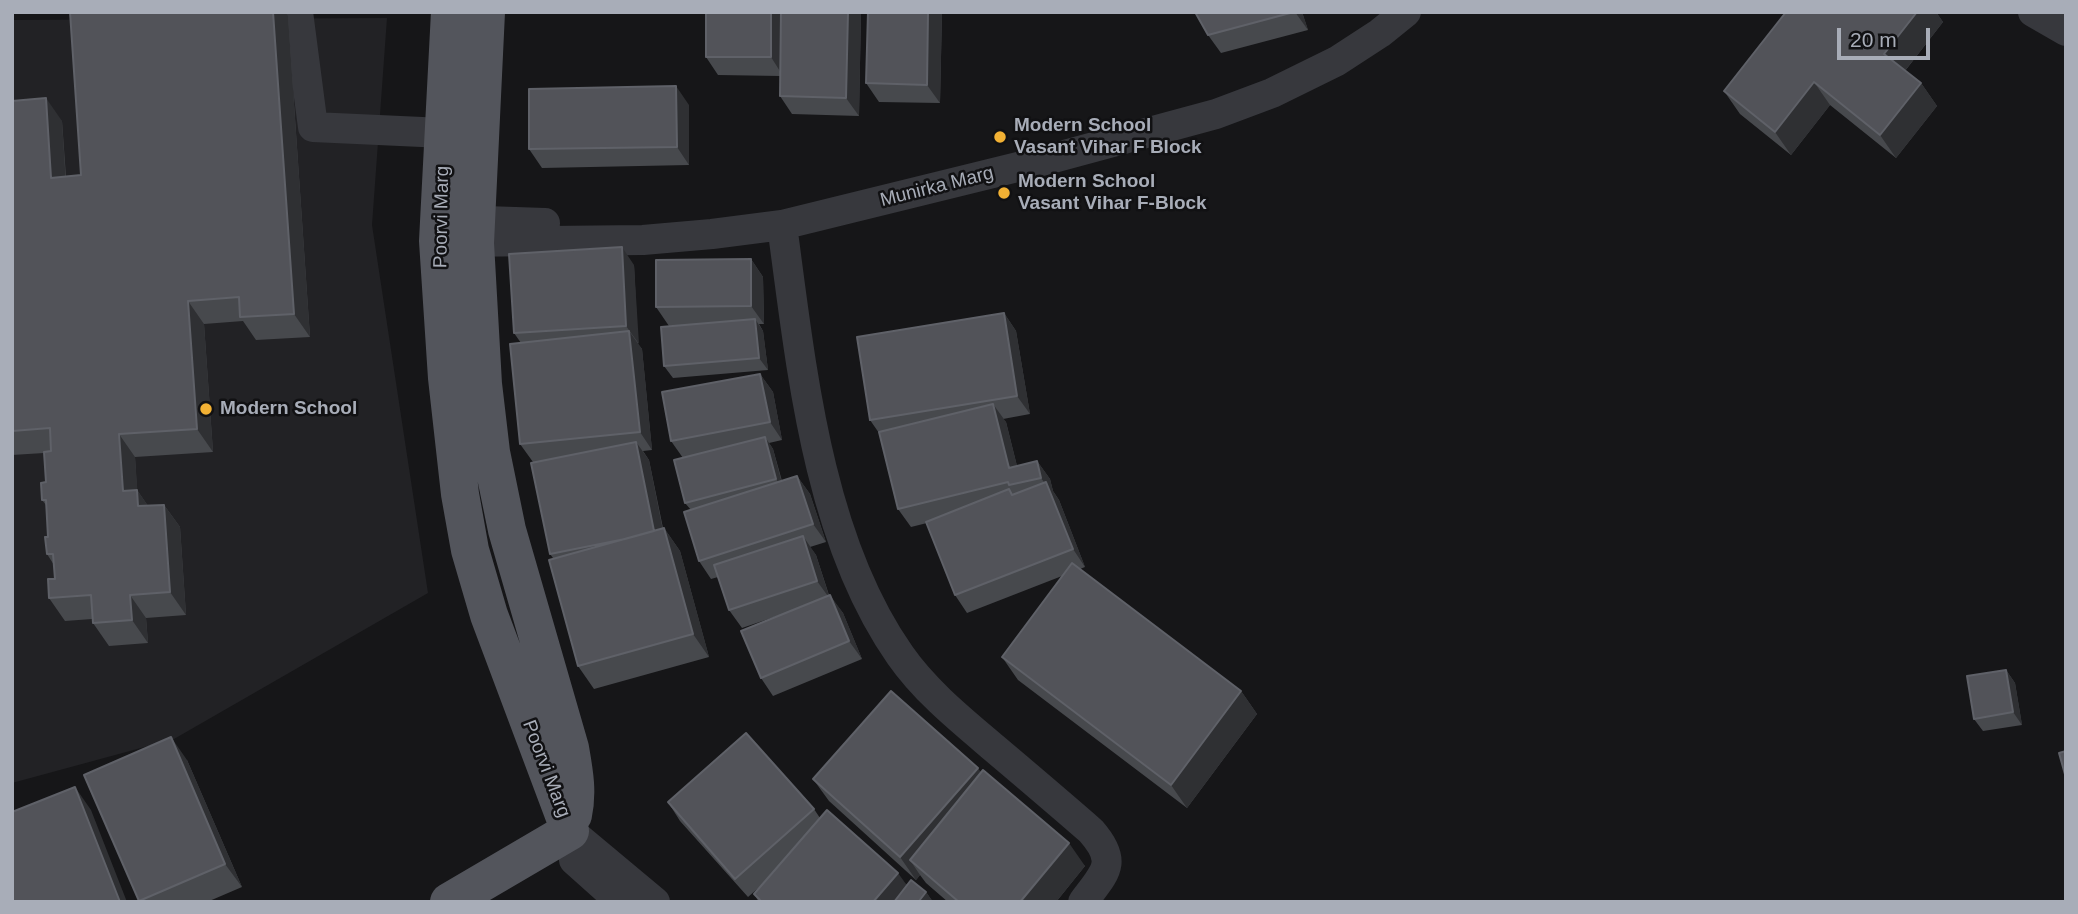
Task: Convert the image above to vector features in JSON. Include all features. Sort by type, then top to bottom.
[{"type":"main road","name":"Poorvi Marg","points":[[450,12],[444,133],[457,231]]},
{"type":"main road","name":"Poorvi Marg","points":[[486,12],[457,231],[447,378],[460,494],[470,550],[561,836]]},
{"type":"main road","points":[[449,902],[561,836]]},
{"type":"street","points":[[298,12],[313,127],[444,133]]},
{"type":"street","name":"Munirka Marg","points":[[457,231],[546,223],[704,220],[811,203],[1228,91],[1342,44],[1388,12]]},
{"type":"street","name":"Munirka Marg","points":[[457,231],[643,240],[782,225],[1046,160],[1216,114],[1272,93],[1337,61],[1406,12]]},
{"type":"street","points":[[2033,12],[2066,32]]},
{"type":"street","points":[[782,225],[803,373],[822,470],[865,599],[901,657],[952,712],[1104,845],[1108,857],[1106,867],[1083,902]]},
{"type":"street","points":[[561,836],[621,902]]},
{"type":"street","points":[[561,836],[655,902]]},
{"type":"shaded area","name":"Modern School","points":[[387,18],[372,225],[428,593],[174,739],[12,783],[12,20]]},
{"type":"building","points":[[70,12],[273,12],[294,314],[240,317],[239,297],[188,301],[197,429],[119,434],[123,491],[137,490],[138,506],[164,505],[170,592],[130,595],[132,620],[93,623],[91,595],[49,598],[48,579],[55,579],[53,554],[47,554],[46,500],[42,500],[41,483],[46,482],[44,452],[51,451],[50,428],[12,431],[12,101],[46,98],[51,178],[81,175]]},
{"type":"building","points":[[706,12],[771,12],[771,57],[706,57]]},
{"type":"building","points":[[781,12],[848,12],[846,98],[780,96]]},
{"type":"building","points":[[868,12],[928,12],[927,85],[866,83]]},
{"type":"building","points":[[1195,12],[1294,12],[1208,35]]},
{"type":"building","points":[[1786,12],[1917,12],[1884,54],[1921,83],[1880,135],[1814,82],[1775,132],[1724,91]]},
{"type":"building","points":[[676,86],[677,147],[529,149],[529,89]]},
{"type":"building","points":[[622,247],[626,326],[514,333],[509,254]]},
{"type":"building","points":[[751,259],[751,306],[656,307],[656,260]]},
{"type":"building","points":[[1004,313],[1017,396],[870,420],[857,337]]},
{"type":"building","points":[[755,319],[759,358],[664,366],[661,327]]},
{"type":"building","points":[[629,331],[640,432],[520,444],[510,344]]},
{"type":"building","points":[[760,374],[770,422],[671,441],[662,392]]},
{"type":"building","points":[[993,404],[1009,468],[1037,461],[1041,478],[1009,485],[1008,482],[898,509],[879,432]]},
{"type":"building","points":[[765,437],[776,479],[685,503],[674,460]]},
{"type":"building","points":[[636,442],[654,531],[550,554],[531,463]]},
{"type":"building","points":[[797,476],[813,524],[699,561],[684,512]]},
{"type":"building","points":[[1046,482],[1073,549],[955,595],[926,522],[1009,489],[1012,495]]},
{"type":"building","points":[[664,528],[693,634],[578,666],[549,560]]},
{"type":"building","points":[[803,536],[817,581],[729,610],[714,565]]},
{"type":"building","points":[[1072,563],[1241,691],[1171,785],[1002,657]]},
{"type":"building","points":[[830,595],[849,641],[761,678],[741,631]]},
{"type":"building","points":[[2006,670],[2013,712],[1974,719],[1967,676]]},
{"type":"building","points":[[891,691],[978,768],[900,857],[813,779]]},
{"type":"building","points":[[746,733],[814,809],[735,879],[668,802]]},
{"type":"building","points":[[171,737],[225,864],[139,901],[84,775]]},
{"type":"building","points":[[2066,751],[2066,778],[2059,753]]},
{"type":"building","points":[[983,770],[1069,843],[1020,902],[959,902],[910,860]]},
{"type":"building","points":[[75,787],[120,902],[12,902],[12,812]]},
{"type":"building","points":[[827,810],[898,873],[873,902],[762,902],[754,894]]},
{"type":"building","points":[[911,880],[926,892],[919,902],[894,902]]},
{"type":"place","name":"Modern School Vasant Vihar F Block","points":[[1000,137]]},
{"type":"place","name":"Modern School Vasant Vihar F-Block","points":[[1004,193]]},
{"type":"place","name":"Modern School","points":[[206,409]]}]
